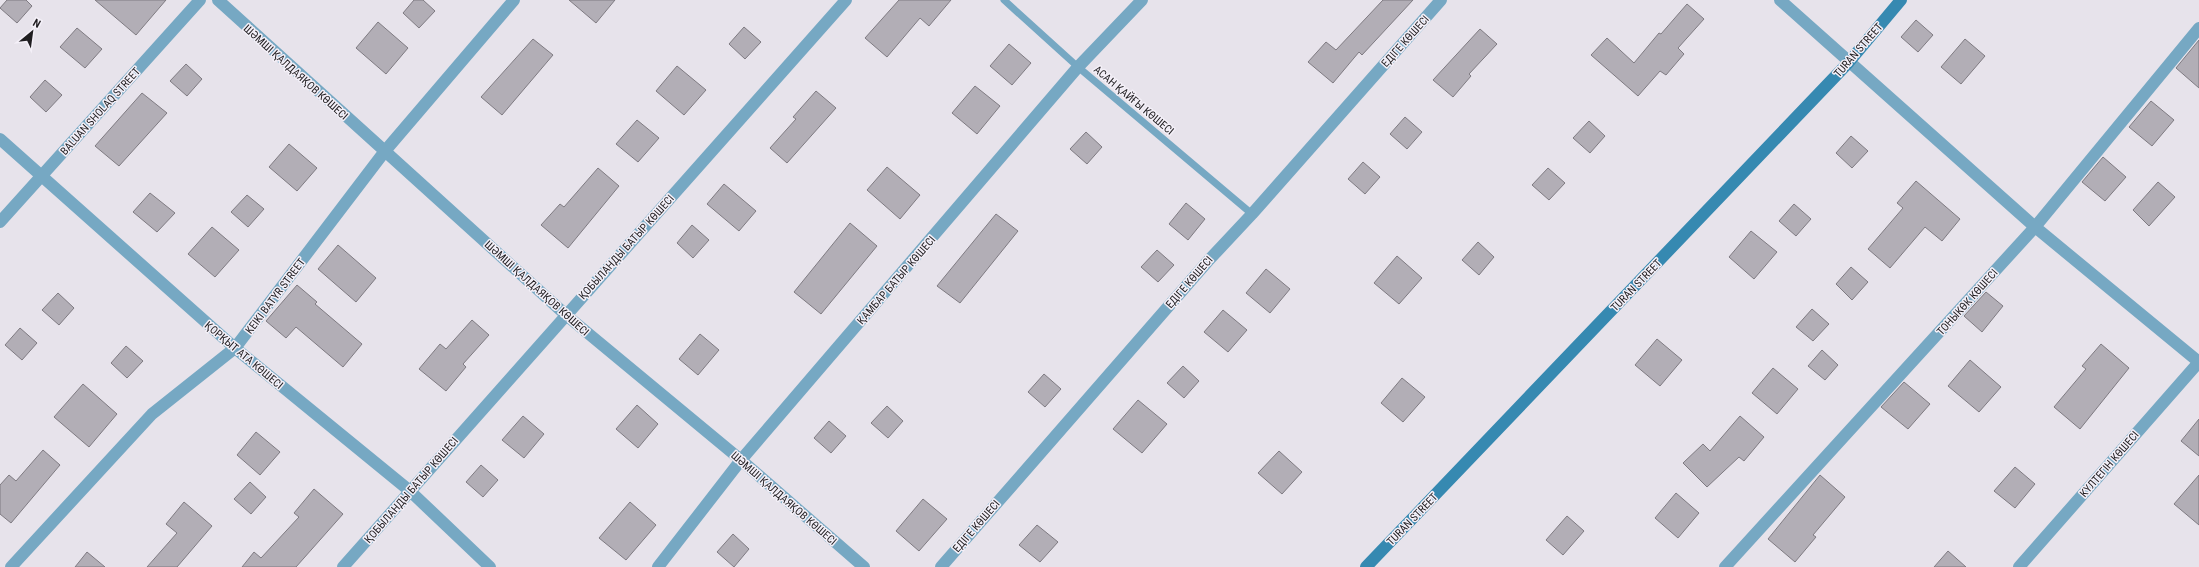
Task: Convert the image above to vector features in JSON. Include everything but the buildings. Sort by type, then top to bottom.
[{"type":"street","name":"BALUAN SHOLAQ STREET","points":[[0,222],[200,0]]},
{"type":"street","name":"ШӘМШІ ҚАЛДАЯҚОВ КӨШЕСІ","points":[[218,0],[566,316],[741,460],[864,567]]},
{"type":"street","name":"KEIKI BATYR STREET","points":[[11,567],[152,414],[235,348],[385,151],[514,0]]},
{"type":"street","name":"ҚОБЫЛАНДЫ БАТЫР КӨШЕСІ","points":[[343,567],[846,0]]},
{"type":"street","name":"ҚАМБАР БАТЫР КӨШЕСІ","points":[[658,567],[741,460],[1078,67],[1142,0]]},
{"type":"street","name":"ЕДІГЕ КӨШЕСІ","points":[[941,567],[1208,261],[1252,214],[1441,0]]},
{"type":"street","points":[[1780,0],[2035,227],[2199,362]]},
{"type":"street","name":"TURAN STREET","points":[[1366,567],[1849,62],[1901,0]]},
{"type":"street","name":"ТОНЫКӨК КӨШЕСІ","points":[[1724,567],[2035,227],[2199,28]]},
{"type":"street","name":"ҚОРҚЫТ АТА КӨШЕСІ","points":[[0,140],[235,348],[410,491],[490,567]]},
{"type":"street","name":"КҮЛТЕГІН КӨШЕСІ","points":[[2019,567],[2199,362]]},
{"type":"lane","name":"АСАН ҚАЙҒЫ КӨШЕСІ","points":[[1004,0],[1078,67],[1252,214]]}]
